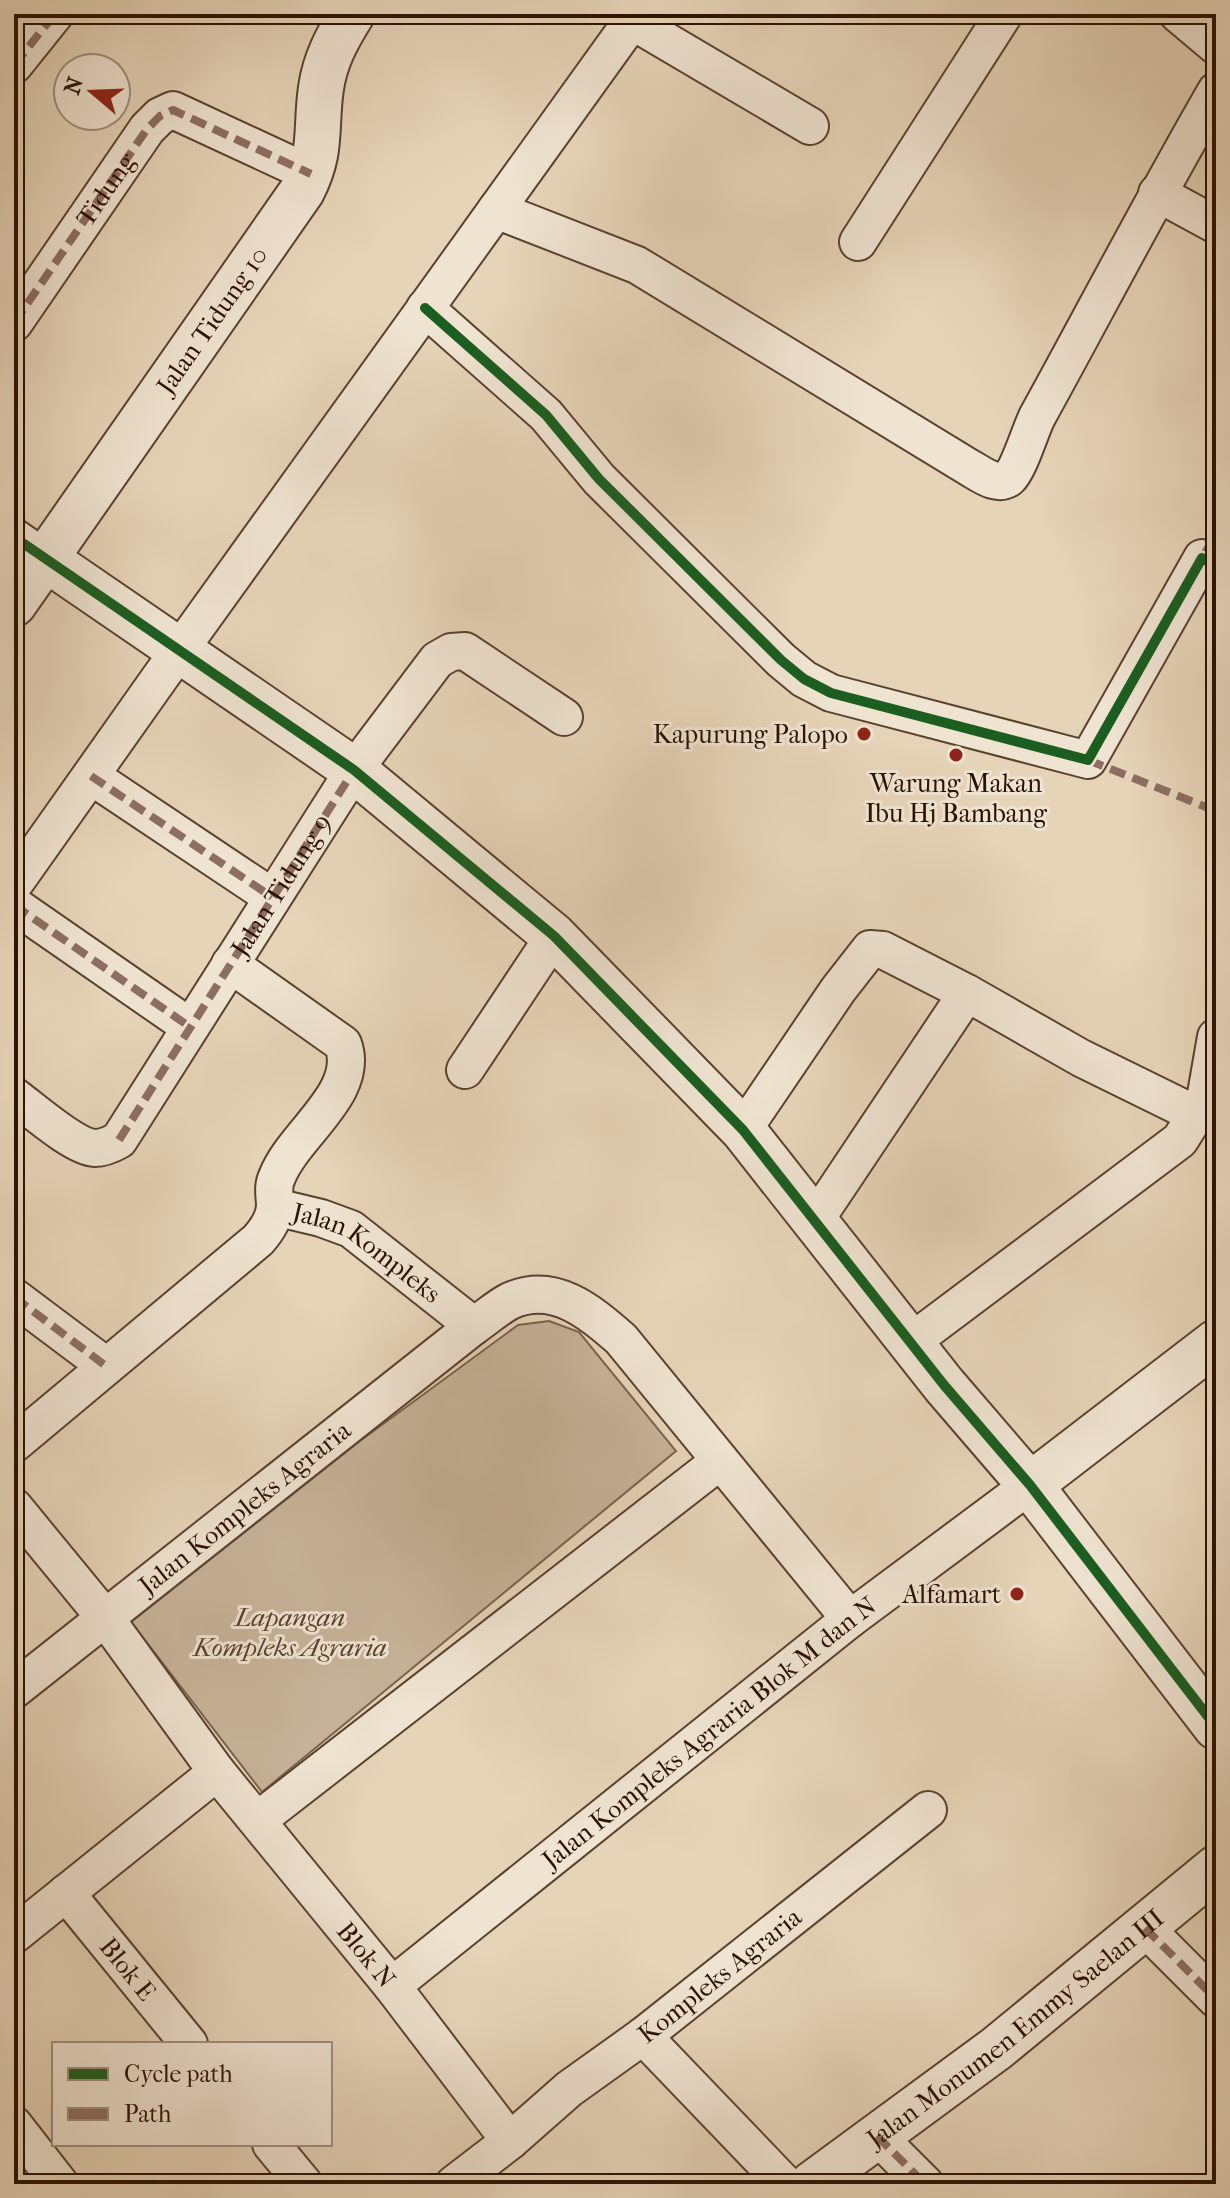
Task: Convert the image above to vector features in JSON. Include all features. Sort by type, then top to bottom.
[{"type":"street","points":[[14,65],[55,14]]},
{"type":"street","name":"Jalan Tidung 10","points":[[14,604],[30,548],[202,337],[302,191],[311,174],[319,142],[318,115],[330,51],[352,14]]},
{"type":"street","points":[[858,242],[1004,14]]},
{"type":"street","points":[[1178,14],[1216,46]]},
{"type":"street","points":[[14,884],[635,18],[810,126]]},
{"type":"street","points":[[496,210],[637,265],[970,468],[995,481],[1003,481],[1012,476],[1028,435],[1157,193],[1216,91]]},
{"type":"street","name":"Tidung","points":[[14,323],[147,129],[160,116],[173,110],[311,174]]},
{"type":"street","points":[[1157,193],[1216,225]]},
{"type":"street","points":[[425,308],[546,415],[599,479],[781,660],[804,679],[831,693],[1088,760],[1202,558],[1216,566]]},
{"type":"street","points":[[30,548],[354,770],[554,936],[743,1130],[986,1436],[1030,1485],[1216,1727]]},
{"type":"street","name":"Jalan Tidung 9","points":[[14,1096],[78,1142],[93,1148],[119,1140],[354,770],[437,660],[451,652],[465,651],[564,717]]},
{"type":"street","points":[[91,776],[272,897]]},
{"type":"street","points":[[14,905],[190,1027]]},
{"type":"street","points":[[465,1070],[554,936]]},
{"type":"street","points":[[743,1130],[838,990],[870,949],[883,950],[967,993],[1081,1058],[1197,1115]]},
{"type":"street","points":[[230,964],[343,1044],[348,1058],[342,1086],[288,1155],[275,1179],[275,1207]]},
{"type":"street","points":[[816,1219],[967,993]]},
{"type":"street","points":[[911,1342],[1180,1140],[1205,1100],[1216,1037]]},
{"type":"street","name":"Jalan Kompleks","points":[[14,1444],[258,1240],[269,1227],[275,1207],[351,1229],[474,1326]]},
{"type":"street","points":[[474,1326],[507,1302],[523,1296],[544,1294],[565,1298],[596,1317],[621,1339],[850,1619]]},
{"type":"street","points":[[14,1297],[106,1366]]},
{"type":"street","name":"Jalan Kompleks Agraria","points":[[14,1690],[474,1326]]},
{"type":"street","points":[[1030,1485],[1214,1347]]},
{"type":"street","points":[[258,1820],[720,1461]]},
{"type":"street","name":"Jalan Kompleks Agraria Blok M dan N","points":[[392,1986],[850,1619],[1030,1485]]},
{"type":"street","name":"Blok N","points":[[14,1507],[106,1619],[217,1772],[392,1986],[510,2141]]},
{"type":"street","points":[[14,1935],[217,1772]]},
{"type":"street","name":"Kompleks Agraria","points":[[454,2184],[510,2141],[569,2089],[643,2036],[928,1810]]},
{"type":"street","name":"Jalan Monumen Emmy Saelan III","points":[[812,2184],[997,2048],[1216,1868]]},
{"type":"street","name":"Blok E","points":[[66,1893],[187,2042]]},
{"type":"street","points":[[1145,1928],[1216,1999]]},
{"type":"street","points":[[643,2036],[785,2184]]},
{"type":"street","points":[[14,2125],[60,2184]]},
{"type":"street","points":[[877,2136],[925,2184]]},
{"type":"street","points":[[273,2146],[304,2184]]},
{"type":"green space","name":"Lapangan Kompleks Agraria","points":[[549,1321],[579,1332],[676,1451],[262,1792],[131,1622],[360,1441],[518,1325]]},
{"type":"marked path","points":[[14,65],[55,14]]},
{"type":"marked path","points":[[14,323],[147,129],[160,116],[173,110],[311,174]]},
{"type":"marked path","points":[[1202,558],[1216,534]]},
{"type":"marked path","points":[[1088,760],[1216,811]]},
{"type":"marked path","points":[[119,1140],[354,770]]},
{"type":"marked path","points":[[91,776],[272,897]]},
{"type":"marked path","points":[[14,905],[190,1027]]},
{"type":"marked path","points":[[14,1297],[106,1366]]},
{"type":"marked path","points":[[1211,1346],[1216,1352]]},
{"type":"marked path","points":[[1145,1928],[1216,1999]]},
{"type":"marked path","points":[[877,2136],[925,2184]]},
{"type":"cycle path","points":[[425,308],[546,415],[599,479],[781,660],[804,679],[831,693],[1088,760],[1202,558],[1216,566]]},
{"type":"cycle path","points":[[14,537],[354,770],[554,936],[743,1130],[944,1385],[1030,1485],[1216,1727]]},
{"type":"place","name":"Kapurung Palopo","points":[[864,734]]},
{"type":"place","name":"Warung Makan Ibu Hj Bambang","points":[[956,755]]},
{"type":"place","name":"Alfamart","points":[[1017,1594]]}]
